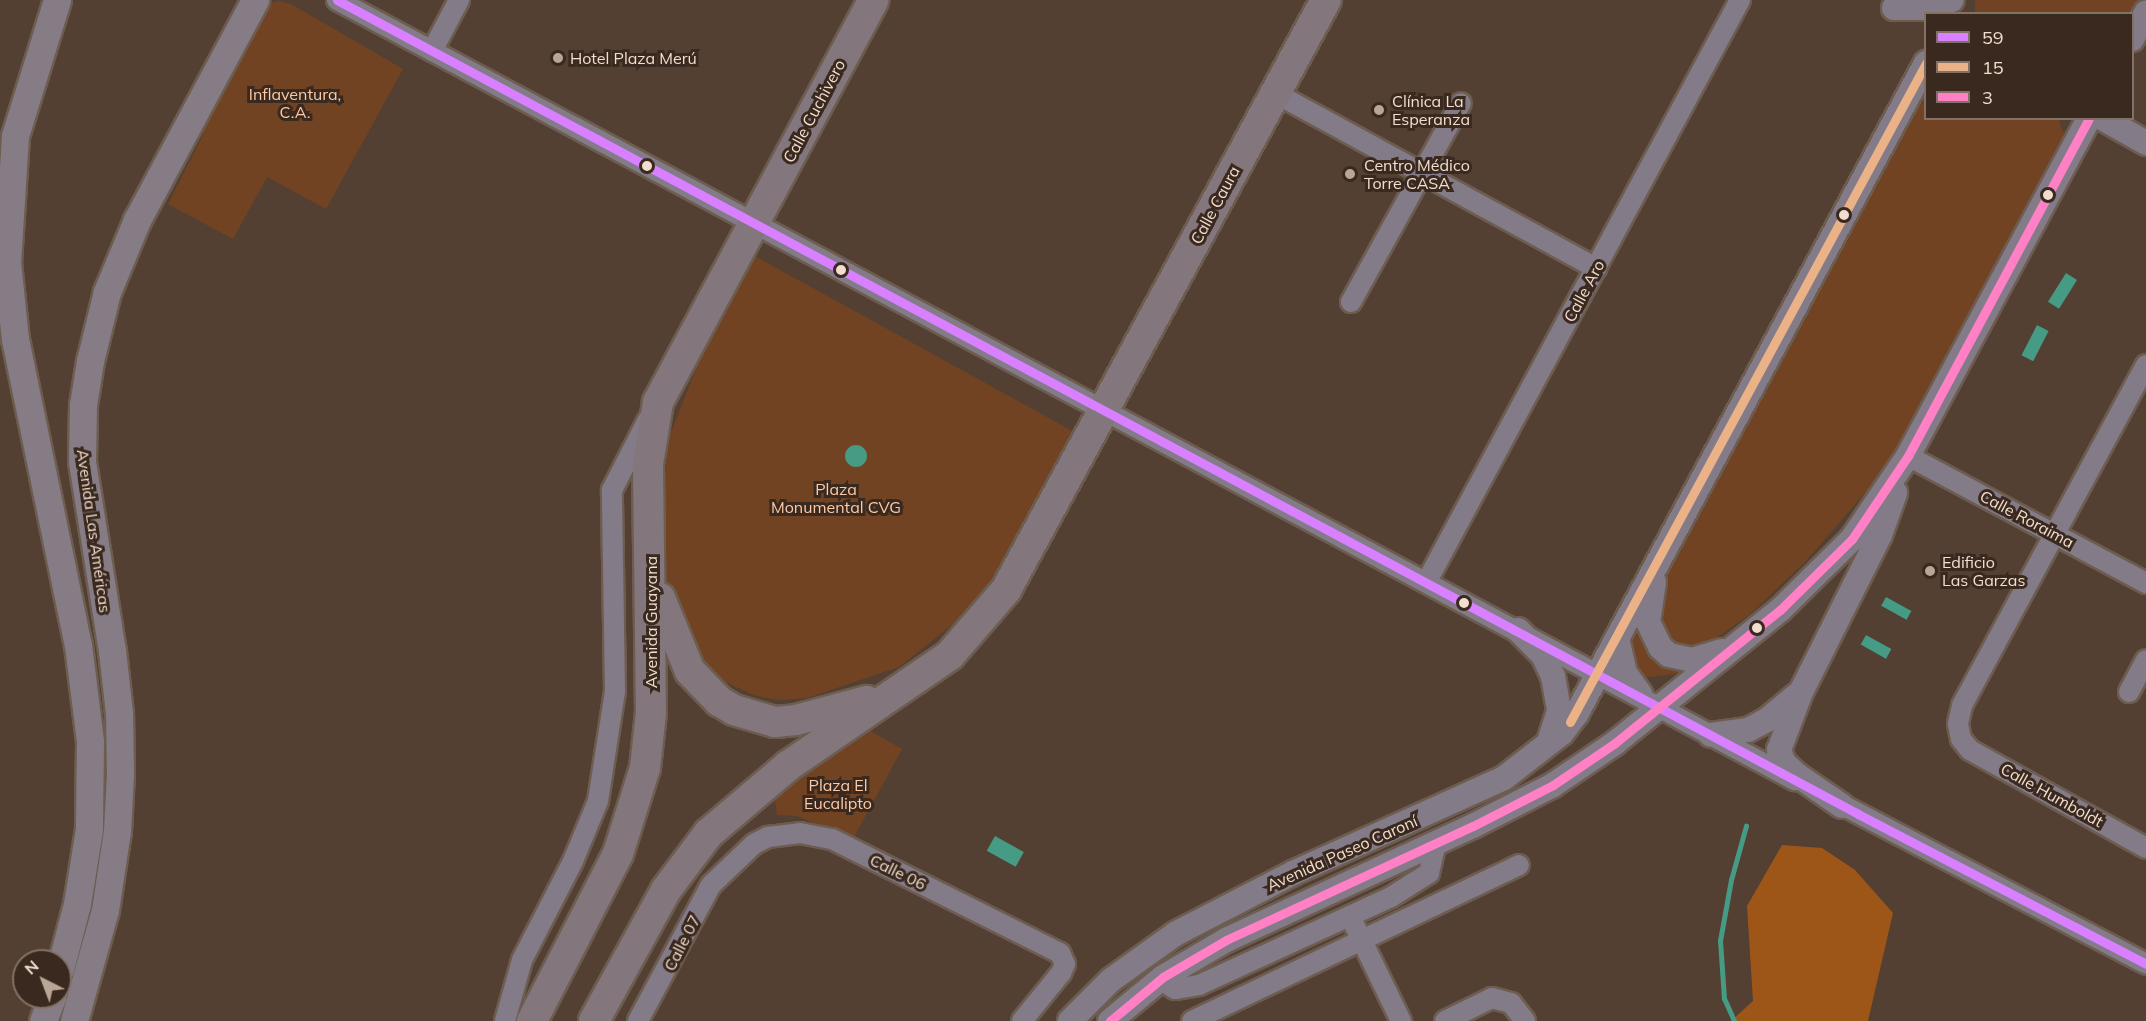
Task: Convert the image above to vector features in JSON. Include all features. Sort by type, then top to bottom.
[{"type":"main road","name":"Avenida Las Américas","points":[[57,0],[15,136],[7,262],[15,339],[78,645],[90,742],[89,829],[77,904],[65,949]]},
{"type":"main road","name":"Avenida Las Américas","points":[[74,1021],[105,910],[117,831],[120,713],[82,461],[88,372],[107,292],[128,241],[165,164],[255,0]]},
{"type":"main road","name":"Calle Cuchivero","points":[[754,223],[874,0]]},
{"type":"main road","name":"Calle Caura","points":[[1105,410],[1326,0]]},
{"type":"main road","name":"Avenida Guayana","points":[[532,1021],[605,883],[637,800],[651,713],[651,547],[648,464],[658,402],[754,223]]},
{"type":"main road","points":[[594,1021],[666,890],[709,832],[788,766],[950,655],[1006,590],[1105,410]]},
{"type":"main road","points":[[651,547],[660,596],[679,651],[704,688],[734,710],[775,722],[796,720],[827,714],[907,685]]},
{"type":"main road","points":[[89,829],[117,831]]},
{"type":"street","points":[[337,0],[1598,672],[1842,806],[2145,959]]},
{"type":"street","points":[[432,51],[459,0]]},
{"type":"street","name":"Calle Aro","points":[[1427,581],[1740,0]]},
{"type":"street","points":[[1886,4],[1931,8],[1952,0]]},
{"type":"street","points":[[1886,4],[1924,24]]},
{"type":"street","points":[[2134,37],[2146,13]]},
{"type":"street","points":[[1738,644],[1692,660],[1669,655],[1660,647],[1650,632],[1648,608],[1660,557],[1924,67]]},
{"type":"street","points":[[1275,93],[1596,268]]},
{"type":"street","points":[[1351,302],[1461,103]]},
{"type":"street","points":[[1842,806],[1797,775],[1780,756],[1783,734],[1801,692],[1880,535],[1908,456],[2088,120]]},
{"type":"street","points":[[2106,120],[2146,143]]},
{"type":"street","points":[[2055,534],[2146,365]]},
{"type":"street","points":[[505,1021],[522,960],[573,861],[598,801],[615,691],[612,490],[658,402]]},
{"type":"street","name":"Avenida Paseo Caroní","points":[[1110,1021],[1160,980],[1268,919],[1436,843],[1553,785],[1615,743],[1650,700],[1738,644],[1780,610],[1852,539],[1908,456]]},
{"type":"street","name":"Calle Roraima","points":[[1908,456],[2146,583]]},
{"type":"street","name":"Calle Humboldt","points":[[2055,534],[1962,706],[1958,724],[1961,739],[1970,750],[2146,848]]},
{"type":"street","name":"Avenida Paseo Caroní","points":[[1070,1021],[1110,980],[1175,934],[1293,873],[1504,778],[1546,750],[1577,713],[1660,557]]},
{"type":"street","points":[[1518,630],[1543,655],[1553,676],[1559,711],[1546,750]]},
{"type":"street","points":[[1617,638],[1625,673],[1650,700]]},
{"type":"street","points":[[2129,692],[2146,660]]},
{"type":"street","points":[[1711,735],[1748,730],[1767,720],[1801,692]]},
{"type":"street","name":"Calle 06","points":[[729,867],[754,844],[768,837],[816,835],[832,839],[1052,948],[1064,958],[1056,981],[1022,1021]]},
{"type":"street","points":[[1160,980],[1175,989],[1199,986],[1350,916],[1425,878],[1434,865],[1436,843]]},
{"type":"street","points":[[1192,1021],[1362,942],[1519,865]]},
{"type":"street","name":"Calle 07","points":[[638,1021],[711,885],[729,867]]},
{"type":"street","points":[[1350,916],[1401,1021]]},
{"type":"street","points":[[1445,1021],[1492,998],[1511,1003],[1525,1021]]},
{"type":"green space","points":[[1975,0],[2138,0],[2138,15],[2134,15],[2134,12],[1975,12]]},
{"type":"green space","name":"Inflaventura, C.A.","points":[[278,1],[291,4],[403,69],[326,209],[267,177],[233,239],[168,204],[203,135],[211,99],[267,4]]},
{"type":"green space","points":[[1924,95],[1924,120],[2059,120],[2064,134],[1884,471],[1806,561],[1749,615],[1700,649],[1665,642],[1653,597]]},
{"type":"green space","name":"Plaza Monumental CVG","points":[[753,255],[1076,433],[1004,565],[958,620],[899,667],[807,698],[779,700],[756,696],[712,676],[696,658],[661,579],[662,493],[670,435],[704,348]]},
{"type":"green space","points":[[1634,622],[1652,653],[1688,669],[1684,673],[1639,678],[1626,646]]},
{"type":"green space","name":"Plaza El Eucalipto","points":[[870,731],[902,749],[853,839],[797,816],[777,815],[775,801],[783,790]]},
{"type":"shaded area","points":[[1782,845],[1822,848],[1855,870],[1893,913],[1868,1021],[1731,1021],[1753,1001],[1747,906]]},
{"type":"water","points":[[2066,273],[2077,280],[2059,309],[2048,302]]},
{"type":"water","points":[[2037,325],[2049,331],[2033,361],[2022,355]]},
{"type":"water","points":[[856,445],[864,448],[867,456],[864,464],[856,467],[848,464],[845,456],[848,448]]},
{"type":"water","points":[[1886,597],[1911,611],[1907,620],[1881,606]]},
{"type":"water","points":[[1866,635],[1891,649],[1886,659],[1861,645]]},
{"type":"water","points":[[995,836],[1024,852],[1016,867],[987,851]]},
{"type":"waterway","points":[[1734,1021],[1724,999],[1720,941],[1731,880],[1746,826]]},
{"type":"transit line","name":"59","points":[[337,0],[1858,814],[2146,964]]},
{"type":"transit line","name":"15","points":[[1570,722],[1924,67]]},
{"type":"transit line","name":"3","points":[[1110,1021],[1163,977],[1226,940],[1473,826],[1553,785],[1615,743],[1780,610],[1852,539],[1908,456],[2088,120]]},
{"type":"place","name":"Hotel Plaza Merú","points":[[558,58]]},
{"type":"place","name":"Clínica La Esperanza","points":[[1379,110]]},
{"type":"place","name":"Centro Médico Torre CASA","points":[[1350,174]]},
{"type":"place","name":"Edificio Las Garzas","points":[[1930,571]]}]
